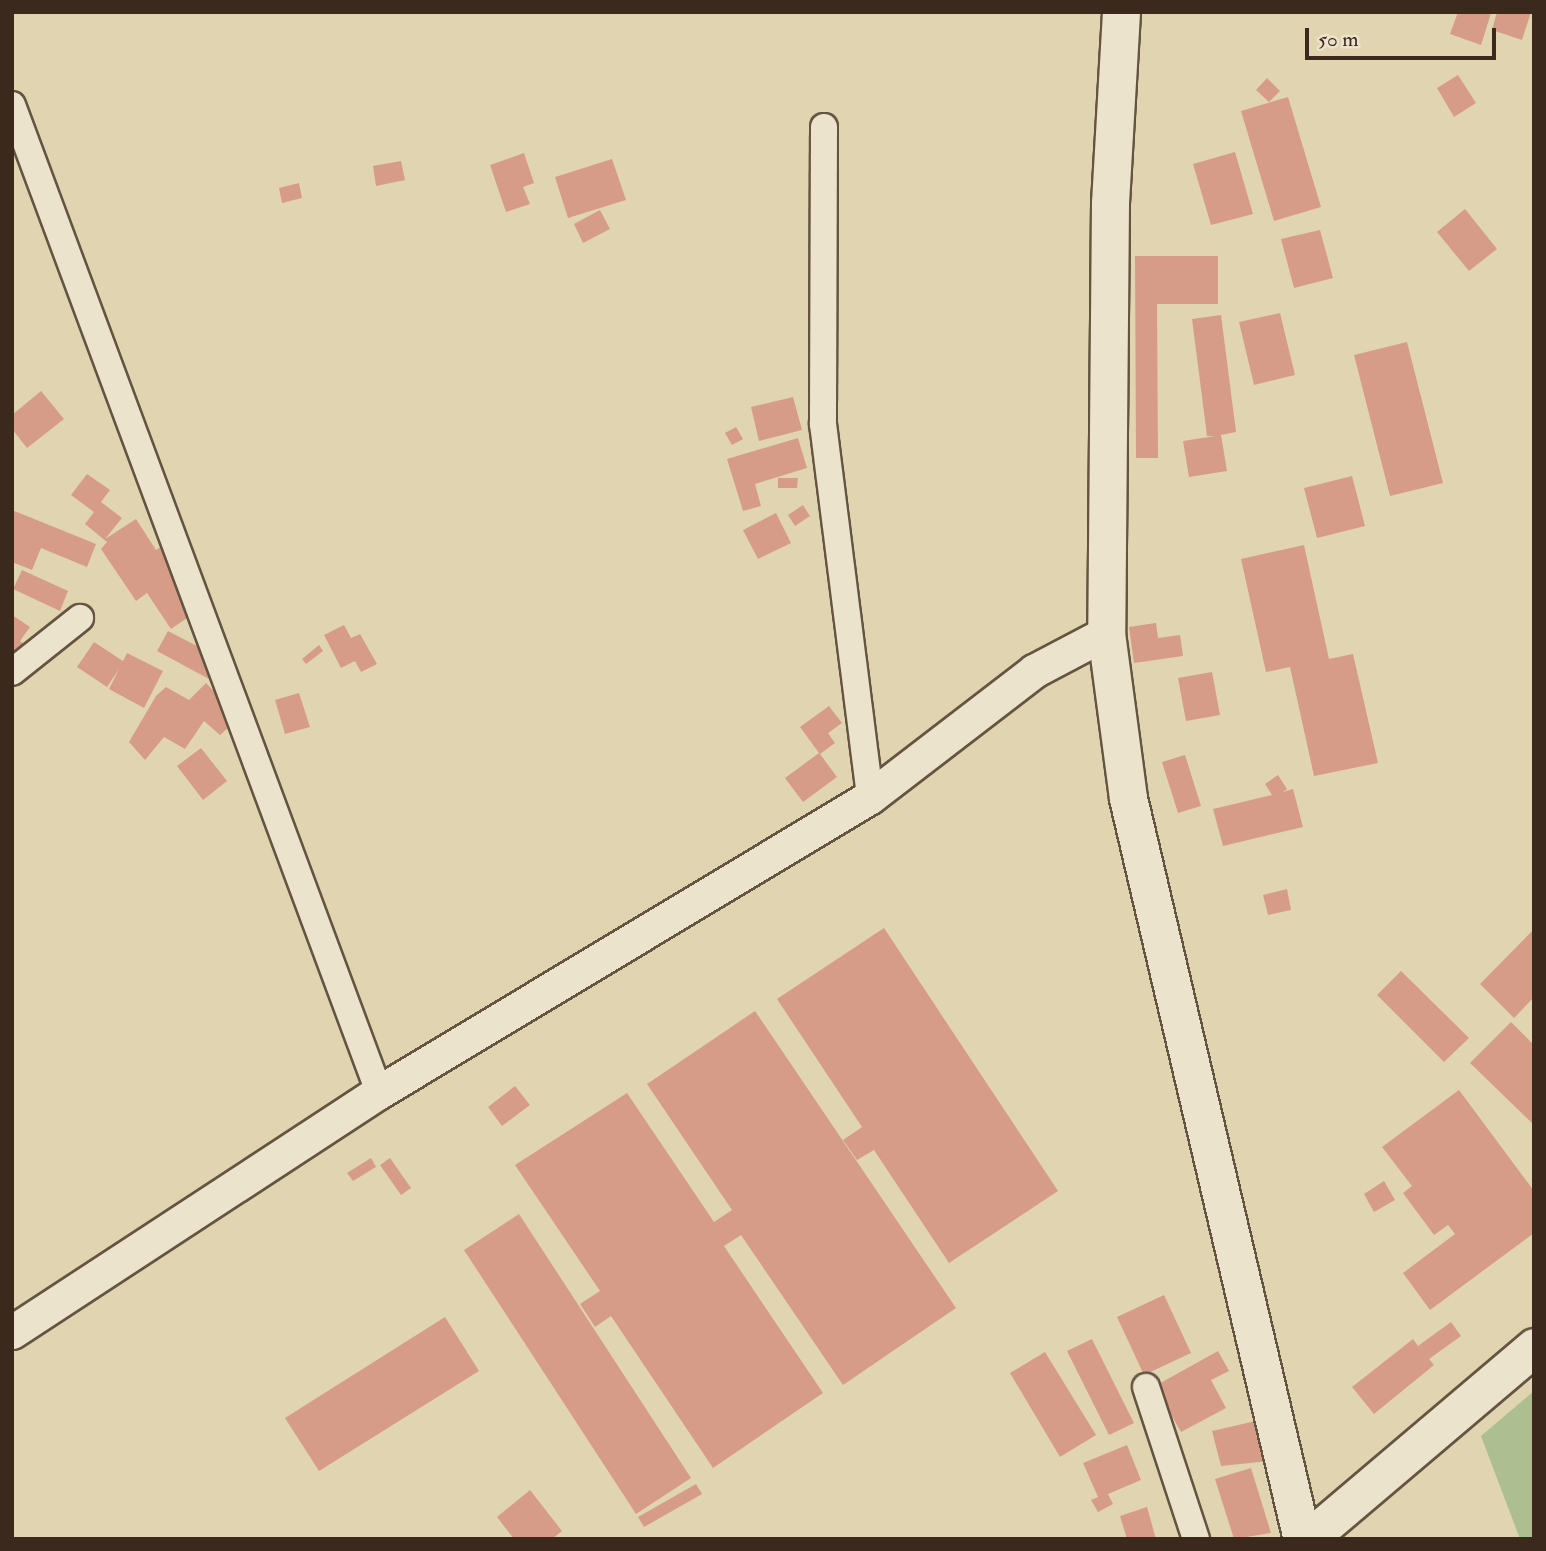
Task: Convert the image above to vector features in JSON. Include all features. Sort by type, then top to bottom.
[{"type":"main road","points":[[1121,12],[1110,203],[1106,633],[1128,797],[1302,1539]]},
{"type":"main road","points":[[1308,1539],[1534,1347]]},
{"type":"street","points":[[14,113],[379,1092]]},
{"type":"street","points":[[824,127],[823,424],[870,797]]},
{"type":"street","points":[[12,672],[80,618]]},
{"type":"street","points":[[12,1332],[379,1092],[870,797],[1034,671],[1106,633]]},
{"type":"street","points":[[1146,1387],[1196,1539]]},
{"type":"green space","points":[[1534,1391],[1534,1539],[1520,1539],[1481,1436]]},
{"type":"building","points":[[1458,12],[1491,13],[1481,45],[1450,34]]},
{"type":"building","points":[[1497,12],[1531,12],[1522,40],[1492,30]]},
{"type":"building","points":[[1458,75],[1476,103],[1454,117],[1437,88]]},
{"type":"building","points":[[1267,78],[1280,91],[1269,102],[1256,90]]},
{"type":"building","points":[[1288,97],[1321,207],[1274,221],[1241,111]]},
{"type":"building","points":[[1235,152],[1253,214],[1211,225],[1193,164]]},
{"type":"building","points":[[524,153],[534,183],[523,187],[530,204],[506,212],[490,165]]},
{"type":"building","points":[[612,159],[626,200],[568,218],[555,177]]},
{"type":"building","points":[[401,161],[405,180],[376,186],[373,166]]},
{"type":"building","points":[[299,183],[302,198],[282,203],[279,188]]},
{"type":"building","points":[[1465,209],[1497,249],[1469,271],[1437,232]]},
{"type":"building","points":[[600,210],[610,229],[583,243],[574,224]]},
{"type":"building","points":[[1320,230],[1333,278],[1294,288],[1281,239]]},
{"type":"building","points":[[1135,256],[1218,256],[1218,304],[1157,304],[1158,458],[1136,458]]},
{"type":"building","points":[[1280,313],[1295,375],[1254,385],[1239,322]]},
{"type":"building","points":[[1221,315],[1236,432],[1221,435],[1227,471],[1189,477],[1183,441],[1215,436],[1207,436],[1192,319]]},
{"type":"building","points":[[1407,342],[1443,483],[1390,496],[1354,355]]},
{"type":"building","points":[[41,391],[64,419],[27,448],[12,429],[12,415]]},
{"type":"building","points":[[793,397],[802,430],[759,441],[751,407]]},
{"type":"building","points":[[736,427],[743,439],[732,445],[725,433]]},
{"type":"building","points":[[798,438],[807,468],[755,484],[761,506],[743,511],[727,459]]},
{"type":"building","points":[[87,474],[110,490],[101,502],[122,518],[105,539],[136,519],[156,550],[169,541],[200,609],[171,629],[147,593],[136,601],[101,549],[107,542],[85,524],[94,512],[71,495]]},
{"type":"building","points":[[1352,476],[1365,526],[1317,538],[1304,488]]},
{"type":"building","points":[[778,478],[798,478],[797,488],[778,488]]},
{"type":"building","points":[[803,505],[810,516],[795,526],[788,515]]},
{"type":"building","points":[[12,510],[96,544],[87,567],[41,548],[32,570],[12,562]]},
{"type":"building","points":[[776,513],[791,543],[758,559],[743,530]]},
{"type":"building","points":[[1304,545],[1329,659],[1353,654],[1378,763],[1314,776],[1290,667],[1266,672],[1241,559]]},
{"type":"building","points":[[22,570],[68,591],[60,611],[13,589]]},
{"type":"building","points":[[12,615],[30,627],[20,641],[33,650],[25,663],[12,654]]},
{"type":"building","points":[[1156,623],[1158,638],[1180,635],[1183,656],[1134,663],[1129,627]]},
{"type":"building","points":[[344,625],[351,638],[360,634],[377,664],[361,672],[355,661],[341,668],[324,635]]},
{"type":"building","points":[[168,631],[220,658],[209,679],[157,651]]},
{"type":"building","points":[[94,642],[123,661],[127,653],[163,671],[144,708],[109,689],[119,669],[107,687],[77,667]]},
{"type":"building","points":[[319,645],[323,651],[306,664],[302,659]]},
{"type":"building","points":[[1212,672],[1220,715],[1186,721],[1178,678]]},
{"type":"building","points":[[206,683],[239,718],[220,735],[204,721],[185,749],[164,737],[145,760],[129,742],[156,696],[166,687],[189,700]]},
{"type":"building","points":[[299,693],[310,727],[285,734],[275,700]]},
{"type":"building","points":[[829,706],[842,723],[828,733],[835,743],[820,754],[837,777],[803,802],[785,778],[819,753],[800,727]]},
{"type":"building","points":[[201,748],[227,781],[203,800],[177,766]]},
{"type":"building","points":[[1185,755],[1201,806],[1178,813],[1162,762]]},
{"type":"building","points":[[1278,775],[1287,789],[1283,792],[1293,789],[1303,827],[1223,846],[1213,809],[1272,795],[1265,784]]},
{"type":"building","points":[[1287,889],[1291,910],[1268,915],[1263,895]]},
{"type":"building","points":[[884,928],[1058,1191],[949,1263],[874,1150],[857,1160],[843,1140],[862,1127],[777,999]]},
{"type":"building","points":[[1534,929],[1534,997],[1514,1018],[1480,984]]},
{"type":"building","points":[[1401,971],[1469,1038],[1444,1062],[1377,995]]},
{"type":"building","points":[[755,1011],[956,1308],[843,1385],[741,1235],[724,1246],[823,1393],[713,1468],[611,1316],[595,1327],[580,1304],[600,1291],[515,1165],[627,1093],[714,1222],[732,1210],[647,1084]]},
{"type":"building","points":[[1511,1022],[1534,1045],[1534,1125],[1470,1063]]},
{"type":"building","points":[[515,1086],[530,1105],[502,1126],[488,1107]]},
{"type":"building","points":[[1459,1090],[1534,1191],[1534,1233],[1430,1310],[1403,1273],[1455,1234],[1448,1225],[1434,1235],[1403,1193],[1412,1186],[1382,1147]]},
{"type":"building","points":[[371,1158],[376,1167],[353,1181],[347,1173]]},
{"type":"building","points":[[390,1158],[411,1188],[401,1195],[380,1165]]},
{"type":"building","points":[[1384,1181],[1395,1200],[1374,1212],[1364,1194]]},
{"type":"building","points":[[519,1214],[691,1478],[636,1514],[464,1250]]},
{"type":"building","points":[[1164,1295],[1191,1353],[1144,1375],[1117,1317]]},
{"type":"building","points":[[445,1317],[479,1371],[319,1471],[285,1418]]},
{"type":"building","points":[[1451,1322],[1461,1336],[1429,1359],[1434,1365],[1374,1414],[1352,1387],[1413,1339],[1418,1346]]},
{"type":"building","points":[[1092,1339],[1134,1423],[1109,1435],[1067,1351]]},
{"type":"building","points":[[1218,1351],[1229,1371],[1211,1380],[1226,1408],[1181,1432],[1155,1386]]},
{"type":"building","points":[[1045,1352],[1096,1435],[1060,1457],[1010,1373]]},
{"type":"building","points":[[1260,1420],[1269,1461],[1221,1466],[1212,1431]]},
{"type":"building","points":[[1127,1445],[1141,1480],[1108,1494],[1113,1504],[1098,1512],[1091,1500],[1098,1497],[1083,1463]]},
{"type":"building","points":[[1251,1468],[1271,1533],[1234,1539],[1215,1479]]},
{"type":"building","points":[[696,1484],[702,1494],[644,1527],[638,1517]]},
{"type":"building","points":[[530,1490],[562,1531],[552,1539],[514,1539],[497,1517]]},
{"type":"building","points":[[1147,1507],[1156,1539],[1127,1539],[1120,1516]]}]
